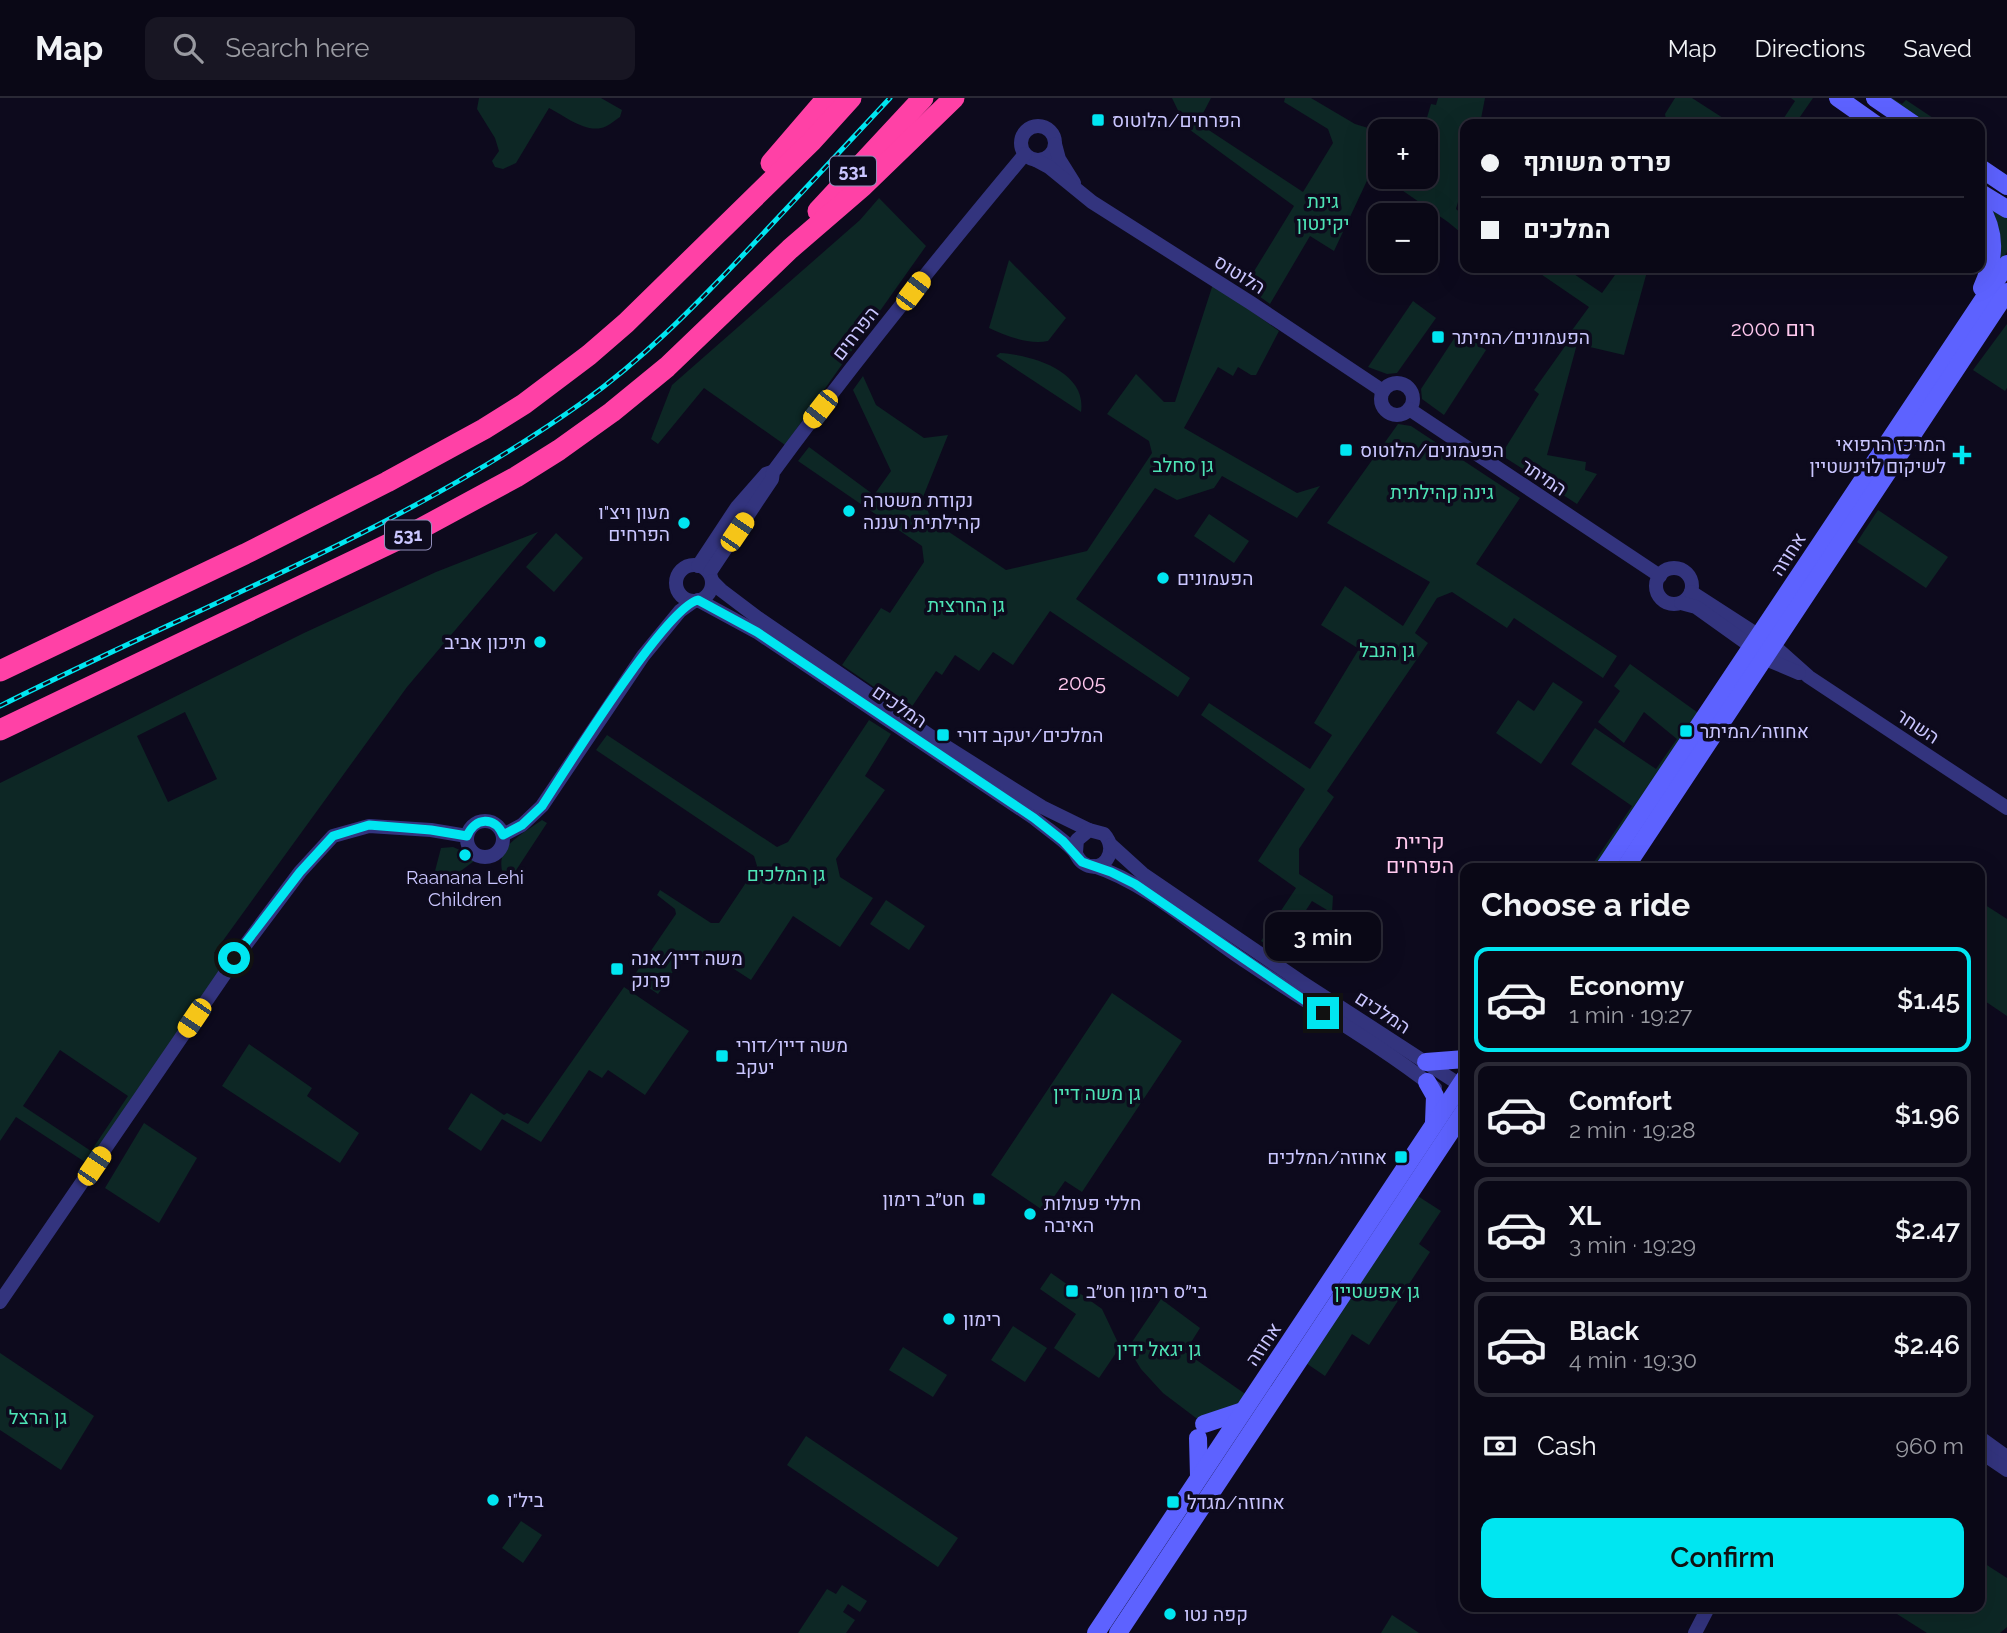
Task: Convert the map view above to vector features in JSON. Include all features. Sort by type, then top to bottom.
[{"type":"highway","points":[[698,251],[827,98]]},
{"type":"highway","name":"531","points":[[0,671],[246,554],[387,482],[524,404],[626,323],[812,141],[851,98]]},
{"type":"highway","name":"531","points":[[0,730],[410,534],[516,477],[599,422],[667,367],[790,249],[818,210],[923,98]]},
{"type":"highway","points":[[790,249],[863,186],[954,98]]},
{"type":"main road","points":[[1838,98],[1868,119]]},
{"type":"main road","points":[[1875,98],[1906,119]]},
{"type":"main road","points":[[1985,171],[2006,185]]},
{"type":"main road","points":[[1985,196],[2007,209]]},
{"type":"main road","points":[[1965,341],[1993,253],[1991,228],[1985,216]]},
{"type":"main road","name":"אחוזה","points":[[1608,863],[1762,646],[1965,341],[2007,264]]},
{"type":"main road","name":"אחוזה","points":[[1965,341],[2007,292]]},
{"type":"main road","points":[[1965,341],[2007,300]]},
{"type":"main road","name":"אחוזה","points":[[1628,863],[1762,646]]},
{"type":"main road","points":[[1426,1062],[1460,1059]]},
{"type":"main road","points":[[1427,1082],[1449,1129]]},
{"type":"main road","name":"אחוזה","points":[[1118,1633],[1449,1129],[1460,1102]]},
{"type":"main road","name":"אחוזה","points":[[1096,1633],[1243,1411],[1449,1129]]},
{"type":"main road","points":[[1198,1479],[1201,1431],[1243,1411]]},
{"type":"street","points":[[1030,127],[1047,128],[1053,135],[1055,144],[1049,156],[1030,157],[1021,139],[1026,130],[1030,127]]},
{"type":"street","name":"הלוטוס","points":[[1055,144],[1059,159],[1077,190]]},
{"type":"street","name":"הלוטוס","points":[[1030,157],[1049,167],[1120,221],[1251,303],[1383,391]]},
{"type":"street","name":"הפרחים","points":[[707,573],[765,490],[773,472],[938,258],[1030,157]]},
{"type":"street","points":[[1391,384],[1406,387],[1412,395],[1409,409],[1401,414],[1387,412],[1381,400],[1383,391],[1391,384]]},
{"type":"street","name":"המיתר","points":[[1409,409],[1660,576]]},
{"type":"street","points":[[643,656],[680,611],[709,594],[707,573],[687,567],[679,573],[676,583],[678,592],[685,598],[696,601]]},
{"type":"street","points":[[1671,569],[1684,571],[1691,580],[1686,598],[1674,604],[1662,599],[1657,591],[1660,576],[1671,569]]},
{"type":"street","name":"המלכים","points":[[707,573],[721,590],[758,618],[945,746],[1041,807],[1089,830]]},
{"type":"street","points":[[503,835],[522,825],[542,806],[643,656],[678,592]]},
{"type":"street","points":[[1686,598],[1762,646]]},
{"type":"street","name":"המלכים","points":[[696,601],[757,632],[1034,818],[1076,852]]},
{"type":"street","name":"השחר","points":[[1762,646],[1773,662],[1809,677],[2007,808]]},
{"type":"street","points":[[485,821],[497,825],[503,835],[502,848],[498,853],[481,858],[471,852],[467,836],[473,825],[485,821]]},
{"type":"street","points":[[0,1302],[234,958],[300,872],[333,836],[369,825],[467,836]]},
{"type":"street","points":[[1089,830],[1104,834],[1111,845],[1109,857],[1105,862],[1094,866],[1082,862],[1076,852],[1077,841],[1089,830]]},
{"type":"street","name":"המלכים","points":[[1111,845],[1143,874],[1300,981],[1426,1062],[1460,1095]]},
{"type":"street","name":"המלכים","points":[[1094,866],[1135,884],[1246,962],[1427,1082],[1460,1096]]},
{"type":"street","points":[[1985,1441],[2007,1457]]},
{"type":"street","points":[[1985,1455],[2007,1470]]},
{"type":"street","points":[[1695,1633],[1706,1612]]},
{"type":"green space","points":[[479,98],[601,98],[622,110],[620,117],[610,124],[594,129],[549,108],[516,163],[503,169],[495,167],[492,161],[499,151],[495,138],[477,109]]},
{"type":"green space","name":"גינת יקינטון","points":[[1172,98],[1211,98],[1198,123],[1303,192],[1333,143],[1328,129],[1284,102],[1285,98],[1311,98],[1355,124],[1368,128],[1368,179],[1334,251],[1310,236],[1270,304],[1245,286],[1294,206],[1186,127]]},
{"type":"green space","name":"גינת יקינטון","points":[[1438,98],[1485,98],[1481,119],[1460,119],[1460,195],[1456,209],[1460,213],[1460,232],[1438,215],[1438,203],[1421,203],[1400,189],[1438,189],[1438,119],[1427,119],[1431,104],[1436,105]]},
{"type":"green space","points":[[1675,98],[1692,98],[1723,119],[1666,119],[1665,114]]},
{"type":"green space","points":[[1791,98],[1813,98],[1798,119],[1783,119],[1795,101]]},
{"type":"green space","points":[[1882,98],[1892,98],[1902,104],[1906,100],[1934,119],[1913,119]]},
{"type":"green space","points":[[879,198],[926,246],[785,445],[704,388],[658,444],[651,439],[672,385],[860,220]]},
{"type":"green space","points":[[1985,206],[2007,216],[2007,252],[1990,279]]},
{"type":"green space","points":[[1009,260],[1066,318],[1048,341],[1025,341],[989,328]]},
{"type":"green space","points":[[1539,273],[1572,273],[1602,293],[1616,273],[1647,273],[1624,355],[1577,344],[1547,455],[1586,462],[1585,470],[1597,474],[1577,504],[1501,455],[1539,394],[1534,390],[1573,335],[1570,333],[1589,307]]},
{"type":"green space","points":[[1213,284],[1279,331],[1256,375],[1238,367],[1233,376],[1218,367],[1184,428],[1297,493],[1320,486],[1297,518],[1222,476],[1214,488],[1177,500],[1155,488],[1076,599],[1190,678],[1178,697],[1050,611],[1013,665],[993,652],[979,671],[955,655],[942,675],[936,671],[909,711],[842,665],[881,608],[890,613],[924,562],[922,546],[798,461],[809,447],[874,495],[891,471],[853,390],[863,376],[876,405],[924,438],[948,435],[923,497],[931,520],[1006,570],[1087,551],[1152,453],[1149,441],[1107,414],[1136,374],[1164,402],[1175,402]]},
{"type":"green space","points":[[1413,301],[1436,318],[1397,373],[1387,374],[1368,367]]},
{"type":"green space","points":[[2007,324],[2007,388],[2005,391],[1973,370]]},
{"type":"green space","points":[[1459,331],[1486,350],[1444,415],[1422,399],[1421,389]]},
{"type":"green space","points":[[1000,353],[1027,357],[1055,368],[1066,376],[1081,398],[1081,412],[996,356]]},
{"type":"green space","name":"גן הנבל","points":[[1398,424],[1411,426],[1520,498],[1476,564],[1617,656],[1603,678],[1514,618],[1507,628],[1452,592],[1437,598],[1415,633],[1428,643],[1327,791],[1334,797],[1299,849],[1299,874],[1333,896],[1332,913],[1312,901],[1295,927],[1290,924],[1272,948],[1261,941],[1296,888],[1258,861],[1305,789],[1201,715],[1209,703],[1310,769],[1332,735],[1314,723],[1359,649],[1321,625],[1345,586],[1403,626],[1430,582],[1327,523]]},
{"type":"green space","points":[[1878,510],[1948,557],[1926,588],[1857,542]]},
{"type":"green space","points":[[1209,514],[1249,541],[1234,563],[1194,536]]},
{"type":"green space","points":[[538,532],[407,687],[214,953],[225,962],[88,1164],[16,1117],[0,1141],[0,783],[304,633],[436,572]],"holes":[[[185,712],[217,779],[168,802],[137,736]],[[60,1050],[128,1096],[91,1151],[23,1106]]]},
{"type":"green space","points":[[556,533],[583,558],[554,592],[526,567]]},
{"type":"green space","points":[[1630,664],[1701,715],[1600,863],[1593,863],[1632,806],[1571,764],[1595,728],[1656,769],[1677,739],[1644,712],[1624,743],[1598,722],[1620,691],[1614,686]]},
{"type":"green space","points":[[1553,682],[1583,702],[1541,764],[1496,733],[1518,700],[1534,711]]},
{"type":"green space","name":"גן המלכים","points":[[869,720],[891,734],[865,776],[885,790],[836,859],[840,877],[873,898],[840,947],[793,916],[751,980],[714,956],[678,964],[658,994],[633,977],[676,914],[675,909],[657,895],[660,890],[711,923],[719,923],[757,866],[754,856],[596,750],[607,735],[777,847],[788,842]]},
{"type":"green space","points":[[542,820],[547,823],[507,884],[501,862],[504,853],[515,839]]},
{"type":"green space","points":[[453,847],[478,858],[454,876],[435,871],[441,848]]},
{"type":"green space","points":[[886,900],[925,926],[909,950],[870,924]]},
{"type":"green space","points":[[1985,905],[2007,919],[2007,1016],[1985,1001]]},
{"type":"green space","points":[[624,987],[689,1031],[645,1095],[608,1070],[602,1078],[589,1070],[541,1142],[502,1119],[481,1151],[448,1129],[471,1093],[504,1115],[507,1113],[528,1124]]},
{"type":"green space","name":"גן משה דיין","points":[[1112,993],[1182,1041],[1082,1192],[1065,1181],[1044,1211],[991,1175]]},
{"type":"green space","points":[[249,1044],[312,1088],[307,1096],[359,1133],[340,1163],[222,1086]]},
{"type":"green space","points":[[144,1123],[197,1158],[159,1223],[105,1188]]},
{"type":"green space","name":"גן אפשטיין","points":[[1413,1193],[1441,1211],[1419,1244],[1430,1252],[1369,1345],[1352,1334],[1325,1376],[1303,1361]]},
{"type":"green space","points":[[1051,1273],[1102,1309],[1120,1347],[1099,1378],[1054,1348],[1076,1314],[1040,1289]]},
{"type":"green space","name":"גן יגאל ידין","points":[[1161,1299],[1200,1328],[1185,1352],[1251,1398],[1204,1424],[1163,1393],[1141,1369],[1128,1348]]},
{"type":"green space","points":[[1013,1326],[1047,1348],[1025,1382],[991,1360]]},
{"type":"green space","points":[[903,1347],[947,1375],[933,1397],[889,1370]]},
{"type":"green space","name":"גן הרצל","points":[[0,1353],[94,1416],[61,1470],[0,1430]]},
{"type":"green space","points":[[806,1436],[958,1538],[938,1567],[787,1465]]},
{"type":"green space","points":[[521,1521],[542,1535],[523,1563],[502,1548]]},
{"type":"green space","points":[[1985,1564],[2007,1578],[2007,1627],[2000,1633],[1927,1633],[1894,1612],[1985,1612]]},
{"type":"green space","points":[[842,1585],[867,1601],[860,1612],[848,1604],[843,1612],[855,1620],[846,1633],[798,1633],[827,1589],[836,1594]]},
{"type":"green space","points":[[1392,1615],[1419,1633],[1381,1633]]},
{"type":"railway","points":[[0,706],[298,565],[444,490],[583,402],[626,369],[687,313],[890,98]]},
{"type":"place","name":"הפרחים/הלוטוס","points":[[1098,120]]},
{"type":"place","name":"הפעמונים/המיתר","points":[[1438,337]]},
{"type":"place","name":"הפעמונים/הלוטוס","points":[[1346,450]]},
{"type":"place","name":"המרכז הרפואי לשיקום לוינשטיין","points":[[1962,455]]},
{"type":"place","name":"נקודת משטרה קהילתית רעננה","points":[[849,511]]},
{"type":"place","name":"מעון ויצ\"ו הפרחים","points":[[684,523]]},
{"type":"place","name":"הפעמונים","points":[[1163,578]]},
{"type":"place","name":"תיכון אביב","points":[[540,642]]},
{"type":"place","name":"אחוזה/המיתר","points":[[1686,731]]},
{"type":"place","name":"המלכים/יעקב דורי","points":[[943,735]]},
{"type":"place","name":"Raanana Lehi Children","points":[[465,855]]},
{"type":"place","name":"משה דיין/אנה פרנק","points":[[617,969]]},
{"type":"place","name":"משה דיין/דורי יעקב","points":[[722,1056]]},
{"type":"place","name":"אחוזה/המלכים","points":[[1401,1157]]},
{"type":"place","name":"חט״ב רימון","points":[[979,1199]]},
{"type":"place","name":"חללי פעולות האיבה","points":[[1030,1214]]},
{"type":"place","name":"בי״ס רימון חט״ב","points":[[1072,1291]]},
{"type":"place","name":"רימון","points":[[949,1319]]},
{"type":"place","name":"ביל\"ו","points":[[493,1500]]},
{"type":"place","name":"אחוזה/מגדל","points":[[1173,1502]]},
{"type":"place","name":"קפה נטו","points":[[1170,1614]]},
{"type":"district","name":"רום 2000","points":[[1773,329]]},
{"type":"district","name":"2005","points":[[1082,683]]},
{"type":"district","name":"קריית הפרחים","points":[[1420,854]]},
{"type":"route","points":[[234,958],[300,872],[333,836],[369,825],[467,836],[473,825],[479,822],[497,825],[503,835],[522,825],[542,806],[643,656],[680,611],[698,600],[757,632],[1034,818],[1076,852],[1082,862],[1135,884],[1323,1013]]},
{"type":"park label","name":"גן סחלב","points":[[1183,465]]},
{"type":"park label","name":"גינה קהילתית","points":[[1442,492]]},
{"type":"park label","name":"גן החרצית","points":[[966,605]]}]
